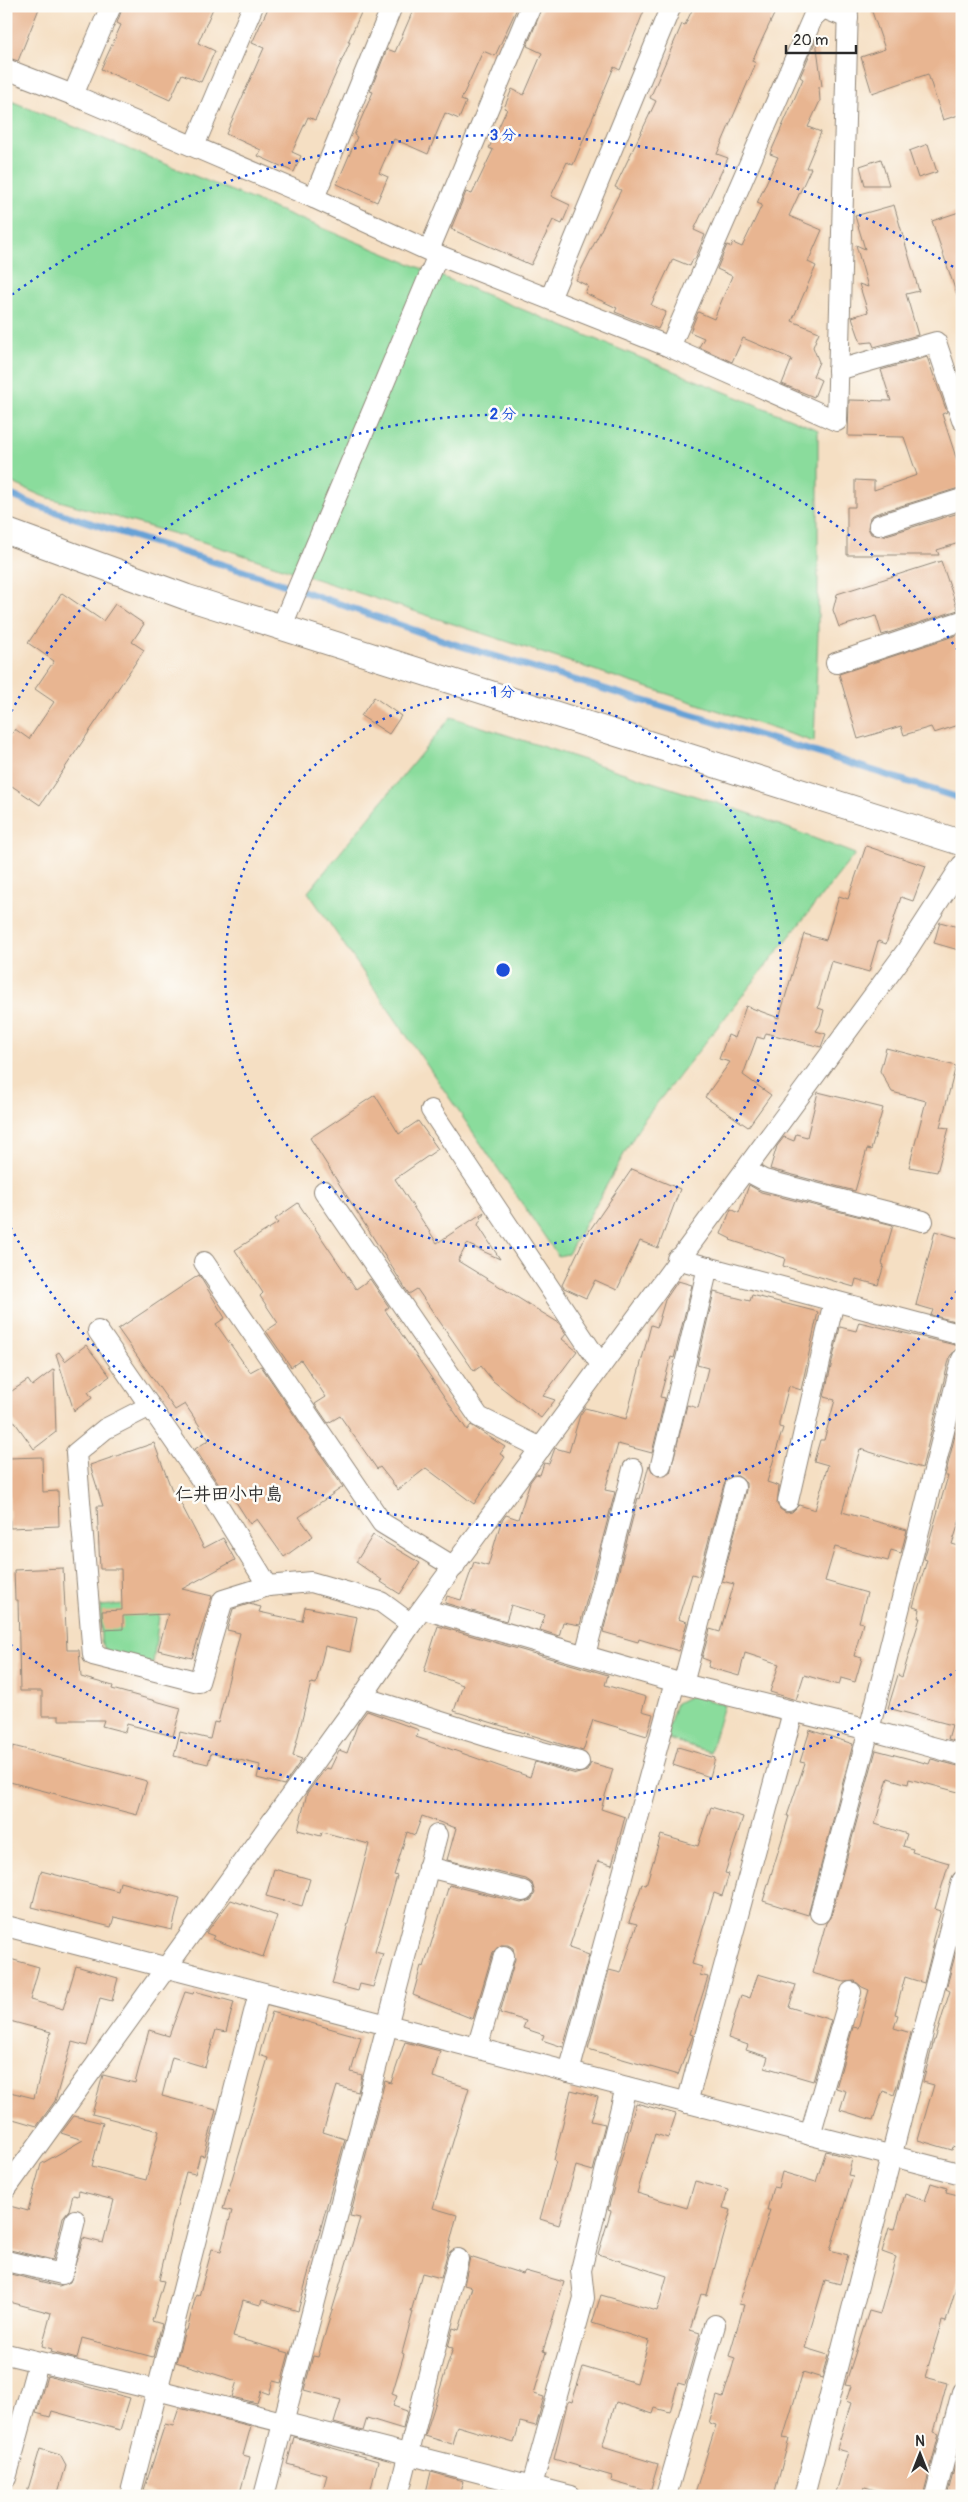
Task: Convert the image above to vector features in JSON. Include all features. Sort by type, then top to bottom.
[{"type":"street","points":[[72,95],[111,6]]},
{"type":"street","points":[[194,146],[253,6]]},
{"type":"street","points":[[314,198],[392,6]]},
{"type":"street","points":[[281,628],[531,6]]},
{"type":"street","points":[[550,299],[672,6]]},
{"type":"street","points":[[6,70],[72,95],[194,146],[433,252],[670,348],[837,421],[848,12],[823,8],[813,16],[670,348]]},
{"type":"street","points":[[838,370],[936,342],[962,420]]},
{"type":"street","points":[[879,525],[962,499]]},
{"type":"street","points":[[6,531],[186,597],[962,843]]},
{"type":"street","points":[[836,663],[962,621]]},
{"type":"street","points":[[6,2189],[362,1697],[417,1616],[677,1259],[907,950],[962,866]]},
{"type":"street","points":[[431,1110],[601,1365]]},
{"type":"street","points":[[745,1170],[764,1180],[923,1221]]},
{"type":"street","points":[[324,1191],[479,1417],[541,1448]]},
{"type":"street","points":[[677,1259],[962,1335]]},
{"type":"street","points":[[204,1262],[382,1523],[454,1567]]},
{"type":"street","points":[[661,1465],[708,1267]]},
{"type":"street","points":[[788,1501],[834,1300]]},
{"type":"street","points":[[98,1331],[213,1498],[268,1586]]},
{"type":"street","points":[[820,1913],[870,1730],[962,1359]]},
{"type":"street","points":[[150,1406],[105,1430],[76,1453],[94,1655],[199,1682],[223,1600],[268,1586],[311,1582],[381,1602],[417,1616],[584,1655],[679,1683],[870,1730],[962,1755]]},
{"type":"street","points":[[584,1655],[633,1469]]},
{"type":"street","points":[[569,2072],[735,1487]]},
{"type":"street","points":[[362,1697],[508,1743],[579,1762]]},
{"type":"street","points":[[688,2103],[793,1712]]},
{"type":"street","points":[[264,2496],[436,1835]]},
{"type":"street","points":[[428,1867],[523,1891]]},
{"type":"street","points":[[804,2496],[962,1881]]},
{"type":"street","points":[[6,1926],[167,1966],[259,1992],[962,2174]]},
{"type":"street","points":[[476,2048],[504,1956]]},
{"type":"street","points":[[130,2496],[259,1992]]},
{"type":"street","points":[[810,2135],[851,1992]]},
{"type":"street","points":[[530,2491],[584,2298],[581,2270],[626,2087]]},
{"type":"street","points":[[6,2261],[62,2274],[75,2220]]},
{"type":"street","points":[[398,2496],[458,2258]]},
{"type":"street","points":[[666,2496],[715,2325]]},
{"type":"street","points":[[6,2354],[409,2454],[530,2491],[571,2496]]},
{"type":"street","points":[[6,2478],[38,2363]]},
{"type":"street","points":[[934,2496],[962,2392]]},
{"type":"green space","points":[[6,99],[818,430],[818,632],[814,742],[203,542],[42,496],[6,480]]},
{"type":"green space","points":[[451,717],[751,814],[855,854],[642,1122],[568,1254],[558,1256],[308,892]]},
{"type":"green space","points":[[161,1601],[153,1664],[107,1653],[101,1641],[100,1606]]},
{"type":"green space","points":[[692,1695],[724,1705],[710,1752],[665,1738],[676,1703]]},
{"type":"building","points":[[6,6],[40,6],[18,61],[6,57]]},
{"type":"building","points":[[123,6],[214,6],[198,43],[215,51],[201,82],[182,74],[170,100],[101,69],[121,25],[117,23]]},
{"type":"building","points":[[269,6],[364,6],[315,120],[308,117],[292,152],[301,156],[294,172],[258,156],[261,150],[226,134],[264,48],[252,43]]},
{"type":"building","points":[[415,6],[518,6],[495,56],[483,51],[461,100],[466,102],[459,119],[445,113],[428,154],[394,139],[379,173],[388,177],[377,202],[337,184],[357,137],[354,135],[373,92],[370,91],[387,49],[395,52]]},
{"type":"building","points":[[543,6],[646,6],[620,70],[614,67],[573,165],[567,162],[551,196],[570,205],[562,224],[553,220],[531,265],[451,229],[466,192],[472,194],[493,150],[489,148],[507,109],[504,108],[512,89],[524,95],[542,53],[527,46]]},
{"type":"building","points":[[694,6],[778,6],[752,61],[756,63],[717,154],[728,158],[694,230],[705,235],[695,259],[693,259],[690,266],[673,259],[651,305],[666,312],[658,329],[615,312],[617,308],[585,293],[588,286],[576,280],[621,190],[615,187],[656,101],[650,98],[682,24],[685,25]]},
{"type":"building","points":[[870,6],[962,6],[962,114],[943,120],[928,74],[872,93],[861,57],[885,49]]},
{"type":"building","points":[[816,40],[822,86],[819,87],[820,101],[808,127],[821,132],[806,168],[811,168],[789,216],[822,230],[808,262],[816,266],[792,321],[819,332],[813,347],[819,362],[813,376],[821,380],[814,397],[782,384],[792,359],[743,338],[732,362],[699,347],[704,338],[690,332],[698,312],[714,319],[732,276],[717,269],[727,245],[731,247],[733,243],[742,247],[762,205],[757,203],[778,157],[770,154],[803,79],[800,77]]},
{"type":"building","points":[[928,144],[937,172],[918,178],[909,151]]},
{"type":"building","points":[[881,159],[889,185],[865,185],[860,166]]},
{"type":"building","points":[[894,205],[919,291],[906,294],[918,335],[874,347],[872,342],[861,343],[852,317],[868,312],[859,284],[868,287],[856,245],[865,249],[855,216]]},
{"type":"building","points":[[962,211],[962,298],[958,298],[932,221]]},
{"type":"building","points":[[927,357],[947,412],[942,414],[962,476],[962,487],[875,514],[870,517],[868,528],[871,534],[883,536],[962,512],[962,542],[937,550],[939,555],[847,555],[847,507],[855,507],[855,480],[874,481],[874,490],[917,475],[904,437],[848,436],[849,400],[891,401],[881,370]]},
{"type":"building","points":[[941,561],[958,610],[882,635],[876,616],[839,627],[833,610],[837,594]]},
{"type":"building","points":[[62,593],[103,621],[115,604],[144,624],[132,642],[144,650],[40,805],[6,782],[6,743],[15,729],[29,739],[54,702],[35,689],[54,661],[28,643]]},
{"type":"building","points":[[960,634],[962,640],[962,724],[934,733],[931,727],[904,735],[901,726],[858,739],[839,674]]},
{"type":"building","points":[[374,697],[401,716],[389,734],[361,716]]},
{"type":"building","points":[[866,846],[926,866],[913,901],[901,897],[886,944],[878,941],[869,972],[831,961],[818,1008],[824,1010],[820,1025],[816,1031],[826,1034],[821,1047],[766,1033],[764,1039],[757,1037],[743,1075],[771,1095],[748,1127],[705,1097],[730,1062],[719,1059],[728,1035],[735,1038],[746,1006],[779,1018],[804,934],[826,940],[839,896],[848,899]]},
{"type":"building","points":[[940,922],[962,928],[962,951],[934,943]]},
{"type":"building","points":[[886,1048],[956,1066],[940,1127],[949,1128],[937,1172],[909,1167],[926,1101],[892,1092],[880,1071]]},
{"type":"building","points":[[818,1092],[883,1108],[871,1150],[867,1149],[855,1191],[770,1169],[777,1146],[784,1137],[794,1141],[796,1134],[807,1137]]},
{"type":"building","points":[[375,1095],[399,1134],[418,1121],[438,1149],[395,1179],[437,1243],[484,1212],[478,1225],[500,1259],[467,1244],[458,1261],[559,1323],[566,1334],[562,1339],[577,1351],[543,1396],[555,1400],[541,1418],[493,1381],[481,1366],[474,1371],[417,1289],[409,1294],[310,1138]]},
{"type":"building","points":[[632,1169],[680,1189],[658,1248],[640,1241],[617,1290],[595,1280],[586,1298],[564,1288],[562,1285],[585,1237]]},
{"type":"building","points":[[749,1185],[761,1192],[893,1225],[878,1285],[856,1279],[854,1287],[783,1266],[785,1258],[730,1240],[721,1234],[731,1209],[739,1213]]},
{"type":"building","points":[[298,1203],[356,1289],[370,1279],[389,1307],[385,1310],[467,1430],[471,1425],[505,1447],[500,1454],[505,1457],[474,1504],[426,1468],[398,1490],[380,1467],[377,1469],[340,1416],[328,1423],[315,1404],[326,1397],[301,1360],[291,1367],[266,1331],[278,1323],[260,1296],[263,1293],[235,1250],[278,1223],[275,1219]]},
{"type":"building","points":[[935,1231],[962,1239],[962,1323],[931,1315],[933,1310],[916,1305]]},
{"type":"building","points":[[199,1275],[225,1318],[216,1324],[250,1372],[261,1366],[343,1487],[299,1517],[313,1536],[284,1557],[257,1519],[250,1524],[229,1491],[225,1494],[195,1449],[209,1440],[185,1404],[175,1410],[118,1329]]},
{"type":"building","points":[[678,1281],[692,1285],[674,1358],[671,1357],[660,1397],[665,1398],[652,1453],[618,1444],[605,1490],[615,1492],[580,1625],[563,1622],[559,1636],[540,1630],[545,1615],[511,1605],[506,1621],[445,1603],[447,1596],[461,1600],[474,1562],[488,1566],[501,1522],[506,1515],[518,1519],[530,1482],[536,1474],[540,1475],[544,1463],[549,1464],[555,1448],[569,1452],[580,1415],[585,1408],[626,1419],[651,1325],[657,1327],[665,1300]]},
{"type":"building","points":[[714,1292],[750,1301],[752,1295],[818,1312],[801,1390],[789,1386],[779,1423],[779,1427],[783,1428],[767,1482],[779,1486],[777,1504],[786,1513],[792,1512],[799,1505],[815,1510],[828,1465],[814,1461],[820,1440],[824,1440],[835,1400],[824,1397],[840,1327],[856,1331],[859,1322],[959,1346],[950,1356],[922,1468],[860,1449],[842,1512],[907,1530],[901,1553],[891,1550],[888,1561],[835,1547],[825,1581],[867,1593],[859,1622],[863,1623],[854,1656],[862,1658],[855,1682],[841,1678],[839,1685],[804,1675],[796,1700],[770,1692],[779,1664],[745,1653],[739,1676],[708,1667],[710,1661],[702,1658],[710,1629],[720,1632],[734,1584],[722,1581],[746,1490],[746,1483],[738,1476],[731,1476],[724,1484],[699,1576],[692,1574],[678,1619],[687,1622],[679,1651],[639,1639],[638,1642],[603,1632],[638,1498],[640,1499],[649,1465],[653,1473],[658,1476],[665,1476],[670,1473],[687,1405],[698,1408],[708,1368],[697,1365]]},
{"type":"building","points":[[86,1345],[110,1376],[88,1392],[92,1398],[74,1411],[56,1354],[59,1352],[65,1361]]},
{"type":"building","points":[[54,1369],[56,1432],[34,1449],[6,1410],[6,1395],[28,1380],[32,1386]]},
{"type":"building","points":[[961,1411],[962,1514],[952,1544],[962,1547],[962,1743],[948,1739],[952,1725],[888,1708],[898,1675],[902,1677],[920,1618],[918,1618],[920,1609],[913,1607],[927,1560],[924,1559],[948,1476],[945,1476]]},
{"type":"building","points":[[154,1443],[176,1501],[179,1500],[204,1548],[223,1538],[235,1560],[182,1589],[212,1596],[192,1658],[158,1650],[168,1614],[123,1616],[123,1629],[103,1630],[102,1611],[122,1610],[121,1569],[100,1569],[97,1506],[103,1506],[90,1465]]},
{"type":"building","points":[[42,1457],[43,1492],[58,1491],[59,1526],[10,1528],[8,1458]]},
{"type":"building","points":[[373,1535],[420,1563],[400,1594],[356,1562]]},
{"type":"building","points":[[63,1568],[67,1650],[79,1650],[81,1677],[113,1686],[112,1689],[181,1708],[173,1736],[127,1724],[125,1732],[102,1726],[104,1720],[59,1720],[59,1716],[42,1716],[42,1691],[20,1691],[18,1600],[15,1600],[14,1570]]},
{"type":"building","points":[[249,1604],[261,1607],[259,1612],[302,1621],[305,1607],[357,1617],[350,1652],[325,1646],[316,1684],[311,1683],[293,1756],[302,1759],[284,1785],[257,1778],[260,1765],[211,1753],[208,1764],[174,1756],[180,1732],[210,1739],[214,1722],[218,1723],[240,1633],[227,1630],[233,1609]]},
{"type":"building","points":[[438,1626],[608,1675],[605,1685],[646,1697],[642,1711],[653,1714],[647,1736],[593,1720],[583,1751],[454,1711],[463,1685],[424,1671]]},
{"type":"building","points":[[367,1711],[419,1730],[416,1737],[530,1777],[535,1762],[576,1774],[587,1771],[591,1763],[613,1769],[601,1809],[625,1817],[612,1865],[598,1861],[569,1948],[589,1955],[563,2047],[542,2040],[544,2035],[523,2028],[526,2021],[500,2013],[515,1959],[513,1948],[508,1945],[501,1945],[493,1952],[473,2019],[413,1995],[421,1966],[424,1967],[449,1885],[521,1903],[531,1900],[535,1893],[532,1883],[526,1879],[447,1860],[456,1828],[422,1816],[415,1835],[407,1832],[394,1875],[397,1876],[375,1952],[383,1954],[373,1987],[360,1984],[358,1991],[332,1984],[369,1844],[322,1832],[321,1836],[298,1830],[307,1793],[326,1768],[330,1769],[339,1750],[347,1753],[358,1723]]},
{"type":"building","points":[[810,1730],[853,1744],[808,1915],[763,1901],[789,1816],[787,1816],[805,1763],[800,1762]]},
{"type":"building","points":[[13,1746],[147,1781],[137,1815],[6,1781],[6,1771]]},
{"type":"building","points":[[678,1747],[715,1758],[710,1777],[673,1765]]},
{"type":"building","points":[[876,1750],[929,1764],[931,1759],[962,1767],[962,1793],[909,1779],[908,1784],[888,1778],[875,1824],[907,1834],[903,1846],[913,1849],[912,1852],[949,1863],[935,1909],[941,1911],[932,1942],[934,1943],[924,1983],[905,1977],[895,2014],[898,2015],[894,2028],[911,2033],[898,2082],[894,2095],[883,2091],[873,2120],[840,2110],[846,2091],[836,2088],[853,2027],[858,2028],[869,1990],[855,1981],[844,1982],[812,1973],[826,1923],[831,1916]]},
{"type":"building","points":[[711,1807],[743,1817],[725,1873],[729,1874],[722,1896],[714,1893],[692,1964],[702,1967],[700,1975],[708,1977],[690,2034],[693,2035],[678,2075],[588,2049],[609,1970],[621,1973],[637,1924],[629,1922],[642,1884],[646,1885],[661,1835],[698,1846]]},
{"type":"building","points":[[274,1869],[310,1879],[302,1906],[266,1896]]},
{"type":"building","points":[[41,1871],[118,1891],[120,1882],[180,1898],[172,1930],[114,1917],[111,1927],[32,1907]]},
{"type":"building","points":[[231,1900],[277,1916],[263,1957],[212,1939],[214,1936],[206,1933]]},
{"type":"building","points":[[957,1948],[962,1949],[962,2150],[953,2147],[952,2150],[918,2140],[934,2085],[923,2082],[950,1991],[946,1989]]},
{"type":"building","points":[[10,1959],[39,1967],[30,2000],[63,2009],[76,1966],[118,1978],[112,2001],[100,1998],[87,2046],[72,2042],[55,2101],[37,2126],[6,2117],[6,2091],[34,2098],[51,2032],[6,2020],[6,1973]]},
{"type":"building","points":[[758,1974],[796,1985],[789,2007],[831,2020],[813,2081],[765,2067],[768,2057],[746,2050],[748,2045],[728,2038],[741,1995],[750,1998]]},
{"type":"building","points":[[194,1991],[234,2002],[226,2032],[216,2030],[205,2067],[172,2057],[162,2096],[216,2110],[204,2156],[200,2155],[195,2174],[186,2172],[170,2233],[159,2280],[164,2281],[152,2321],[162,2324],[153,2357],[82,2338],[77,2359],[51,2352],[52,2349],[42,2346],[51,2313],[6,2301],[6,2273],[59,2286],[70,2282],[83,2238],[103,2243],[114,2200],[79,2191],[78,2196],[73,2195],[69,2210],[63,2217],[53,2260],[6,2249],[6,2205],[28,2211],[41,2164],[83,2140],[61,2133],[74,2116],[103,2123],[92,2166],[146,2180],[159,2131],[92,2114],[103,2075],[135,2083],[149,2030],[169,2036],[185,1992],[193,1994]]},
{"type":"building","points":[[272,2012],[361,2037],[351,2072],[362,2075],[358,2092],[337,2086],[323,2132],[345,2139],[298,2311],[262,2300],[260,2305],[243,2300],[233,2337],[289,2353],[281,2383],[273,2381],[269,2394],[261,2391],[257,2403],[232,2397],[237,2381],[176,2362],[196,2295],[199,2296],[212,2249],[221,2251],[232,2211],[223,2209],[268,2058],[259,2055]]},
{"type":"building","points":[[405,2042],[440,2051],[433,2077],[469,2088],[433,2208],[457,2215],[441,2278],[422,2273],[411,2312],[413,2312],[402,2353],[404,2354],[392,2394],[397,2396],[393,2406],[407,2411],[403,2429],[367,2418],[363,2431],[334,2423],[341,2400],[304,2390],[313,2356],[318,2357],[360,2218],[350,2216],[385,2081],[391,2083]]},
{"type":"building","points":[[571,2090],[598,2097],[591,2121],[605,2124],[593,2171],[576,2166],[559,2225],[540,2219],[556,2161],[554,2160]]},
{"type":"building","points":[[636,2103],[676,2114],[668,2138],[655,2134],[637,2193],[687,2208],[695,2181],[728,2190],[723,2208],[731,2210],[707,2295],[701,2294],[690,2330],[700,2333],[685,2385],[678,2383],[670,2412],[655,2408],[653,2414],[616,2402],[602,2447],[658,2464],[650,2492],[611,2481],[612,2476],[554,2459],[567,2404],[569,2401],[572,2402],[583,2367],[637,2383],[649,2341],[592,2323],[601,2295],[657,2311],[667,2276],[598,2254],[611,2211],[608,2210]]},
{"type":"building","points":[[826,2151],[852,2159],[848,2175],[853,2176],[830,2250],[848,2255],[840,2284],[825,2280],[805,2348],[828,2355],[822,2378],[803,2372],[783,2438],[789,2439],[774,2496],[694,2496],[716,2425],[709,2423],[717,2396],[723,2398],[735,2358],[729,2356],[744,2305],[739,2304],[770,2210],[767,2210],[773,2187],[778,2188],[782,2172],[816,2182]]},
{"type":"building","points":[[931,2183],[947,2188],[946,2192],[962,2196],[962,2267],[946,2322],[942,2321],[925,2377],[947,2383],[934,2432],[939,2434],[923,2496],[895,2496],[865,2487],[862,2496],[835,2496],[848,2452],[837,2449],[851,2403],[846,2401],[851,2386],[845,2385],[869,2311],[880,2314],[896,2257],[882,2252],[889,2228],[895,2229],[905,2194],[925,2201]]},
{"type":"building","points":[[470,2257],[523,2274],[525,2271],[564,2282],[543,2351],[546,2352],[534,2394],[544,2397],[536,2426],[520,2422],[514,2443],[457,2426],[452,2444],[425,2436],[453,2348],[448,2347],[453,2328],[459,2330],[472,2287],[464,2285]]},
{"type":"building","points":[[47,2376],[130,2398],[120,2430],[52,2411],[50,2417],[36,2413]]},
{"type":"building","points":[[179,2408],[251,2426],[243,2455],[250,2457],[239,2496],[165,2496],[144,2490],[165,2424],[173,2426]]},
{"type":"building","points":[[294,2437],[378,2461],[369,2496],[321,2496],[327,2475],[287,2464]]},
{"type":"building","points":[[962,2440],[962,2496],[947,2496]]},
{"type":"building","points":[[40,2449],[60,2455],[66,2466],[57,2496],[26,2496]]},
{"type":"building","points":[[431,2472],[463,2481],[459,2496],[425,2496]]},
{"type":"waterway","points":[[6,493],[37,506],[268,579],[454,644],[821,754],[962,799]]},
{"type":"district","name":"仁井田小中島","points":[[229,1494]]}]
